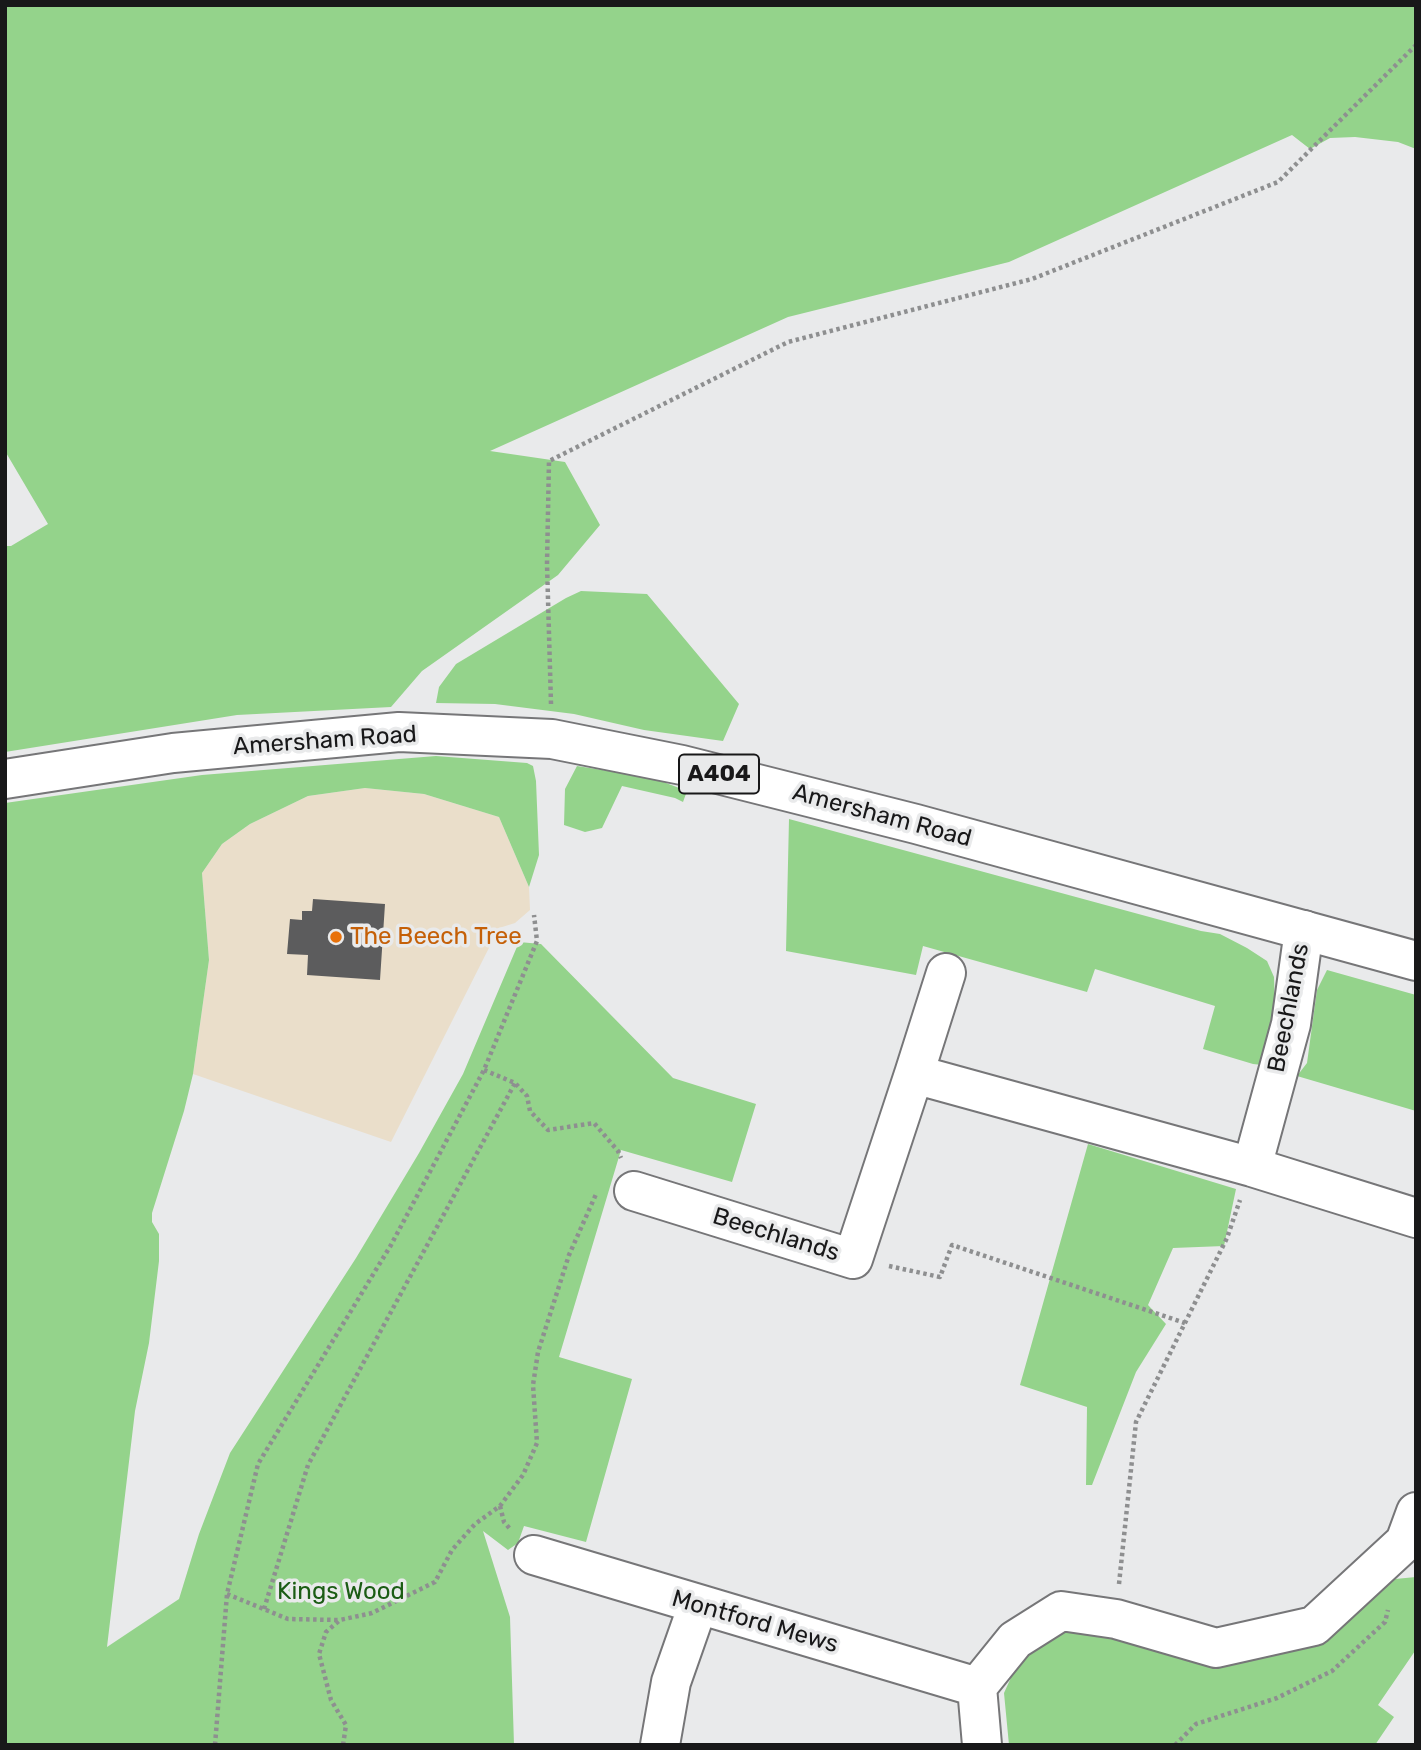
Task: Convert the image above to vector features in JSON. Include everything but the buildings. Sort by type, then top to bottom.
[{"type":"street","name":"Amersham Road","points":[[5,779],[173,753],[399,732],[552,739],[682,765],[799,794],[1416,961]]},
{"type":"street","name":"Beechlands","points":[[1252,1167],[1291,1024],[1304,930]]},
{"type":"street","name":"Beechlands","points":[[616,1179],[853,1259],[946,973]]},
{"type":"street","points":[[914,1074],[1252,1167],[1416,1218]]},
{"type":"street","points":[[982,1745],[977,1687],[1015,1640],[1061,1611],[1115,1619],[1216,1648],[1314,1626],[1412,1534]]},
{"type":"street","name":"Montford Mews","points":[[534,1555],[977,1687]]},
{"type":"street","points":[[660,1745],[671,1682],[698,1605]]},
{"type":"path","points":[[552,739],[547,564],[550,461],[788,342],[1032,279],[1278,182],[1416,45]]},
{"type":"path","points":[[215,1745],[226,1594],[258,1464],[391,1245],[484,1070],[537,941],[534,915]]},
{"type":"path","points":[[226,1594],[288,1619],[340,1620],[372,1613],[435,1582],[452,1550],[475,1524],[500,1506],[523,1475],[537,1443],[533,1385],[538,1352],[569,1255],[616,1179],[618,1151],[594,1123],[548,1130],[530,1111],[527,1096],[515,1083],[484,1070]]},
{"type":"path","points":[[264,1609],[308,1465],[515,1083]]},
{"type":"path","points":[[616,1179],[618,1151]]},
{"type":"path","points":[[1115,1619],[1136,1422],[1227,1238],[1252,1167]]},
{"type":"path","points":[[853,1259],[940,1277],[952,1245],[1185,1323]]},
{"type":"path","points":[[340,1620],[326,1632],[319,1654],[331,1700],[346,1725],[344,1745]]},
{"type":"shaded area","points":[[365,788],[424,794],[499,817],[529,887],[530,910],[515,923],[499,928],[391,1142],[193,1074],[209,960],[202,873],[222,844],[250,824],[308,796]]},
{"type":"green space","points":[[5,5],[1416,5],[1416,149],[1398,142],[1355,137],[1330,138],[1310,149],[1292,135],[1009,262],[788,317],[490,451],[565,462],[600,525],[558,575],[422,671],[391,707],[237,715],[5,752],[5,546],[11,546],[48,524],[5,451]]},
{"type":"green space","points":[[581,591],[647,594],[739,704],[723,741],[644,730],[574,714],[495,704],[436,703],[439,687],[456,664]]},
{"type":"green space","name":"Kings Wood","points":[[436,756],[527,763],[533,766],[539,855],[529,887],[499,817],[424,794],[365,788],[308,796],[250,824],[222,844],[202,873],[209,960],[193,1074],[152,1213],[152,1222],[159,1234],[159,1261],[149,1343],[135,1411],[107,1647],[179,1599],[199,1534],[230,1453],[356,1258],[419,1153],[463,1074],[519,942],[541,944],[673,1078],[756,1104],[732,1182],[621,1150],[559,1357],[632,1379],[586,1542],[524,1526],[518,1543],[508,1550],[483,1531],[510,1617],[514,1745],[5,1745],[5,803],[202,775]]},
{"type":"green space","points":[[577,766],[653,778],[687,791],[683,802],[622,786],[602,828],[585,832],[564,825],[565,789]]},
{"type":"green space","points":[[789,819],[1220,934],[1267,961],[1274,977],[1276,1040],[1271,1066],[1253,1064],[1203,1049],[1215,1006],[1095,969],[1087,992],[923,946],[916,975],[786,951]]},
{"type":"green space","points":[[1327,970],[1416,995],[1416,1111],[1297,1076],[1307,1063],[1317,990]]},
{"type":"green space","points":[[1088,1144],[1236,1189],[1224,1246],[1173,1248],[1148,1305],[1166,1324],[1136,1372],[1092,1485],[1086,1485],[1087,1407],[1020,1385]]},
{"type":"green space","points":[[1416,1577],[1415,1651],[1378,1705],[1394,1717],[1375,1745],[1009,1745],[1004,1693],[1018,1662],[1052,1626],[1284,1652],[1348,1622],[1395,1579]]},
{"type":"place","name":"The Beech Tree","points":[[336,937]]}]
